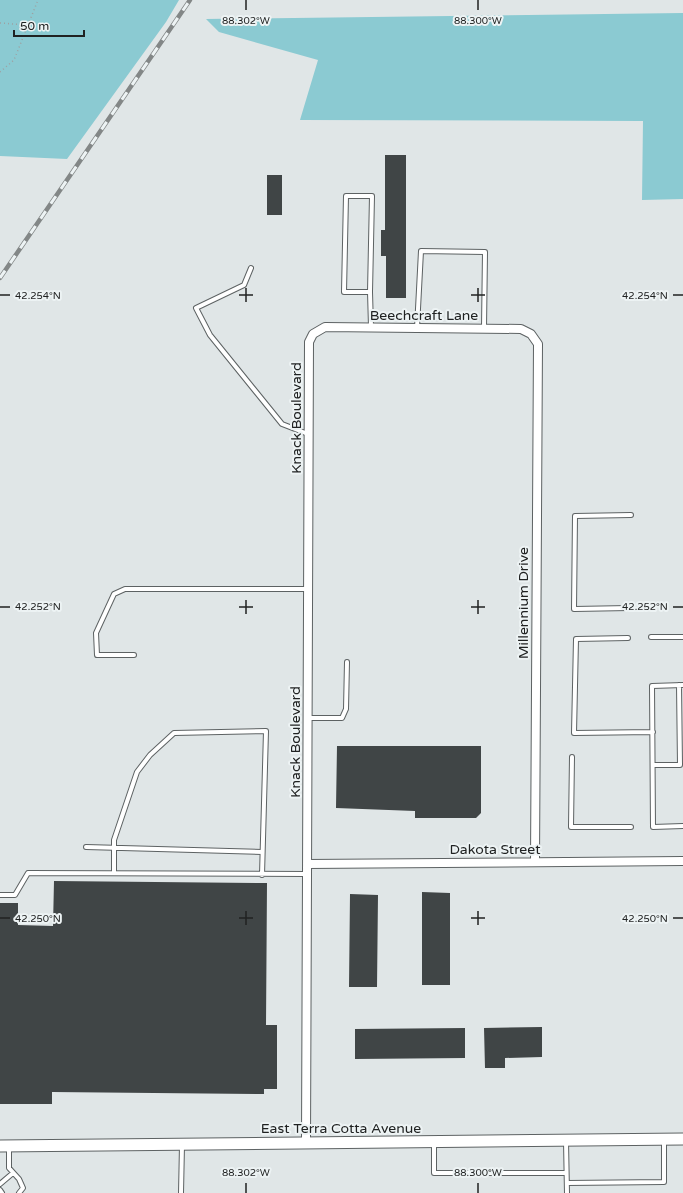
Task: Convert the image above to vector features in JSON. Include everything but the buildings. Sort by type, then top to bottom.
[{"type":"main road","name":"East Terra Cotta Avenue","points":[[4,1146],[683,1139]]},
{"type":"street","name":"Beechcraft Lane","points":[[309,342],[313,334],[325,327],[484,328],[521,329],[531,334],[538,344]]},
{"type":"street","name":"Knack Boulevard","points":[[306,1143],[309,342]]},
{"type":"street","name":"Millennium Drive","points":[[535,862],[538,344]]},
{"type":"street","name":"Dakota Street","points":[[308,864],[683,861]]},
{"type":"lane","points":[[370,292],[344,292],[346,196],[372,196],[370,292],[371,328]]},
{"type":"lane","points":[[417,328],[421,251],[485,252],[484,328]]},
{"type":"lane","points":[[250,268],[244,285],[196,308],[210,335],[282,424],[309,434]]},
{"type":"lane","points":[[629,608],[574,609],[574,557],[575,516],[631,515]]},
{"type":"lane","points":[[134,655],[97,655],[96,633],[114,594],[125,589],[308,589]]},
{"type":"lane","points":[[651,637],[683,637]]},
{"type":"lane","points":[[628,638],[576,639],[574,733],[653,732]]},
{"type":"lane","points":[[308,718],[342,718],[346,708],[347,662]]},
{"type":"lane","points":[[653,765],[680,765],[681,685],[652,686],[653,827],[683,826]]},
{"type":"lane","points":[[114,873],[114,840],[137,772],[150,755],[174,733],[266,732],[262,875]]},
{"type":"lane","points":[[572,757],[571,827],[631,827]]},
{"type":"lane","points":[[86,847],[262,852]]},
{"type":"lane","points":[[0,895],[15,895],[28,873],[308,874]]},
{"type":"lane","points":[[567,1183],[664,1182],[664,1139]]},
{"type":"lane","points":[[566,1141],[567,1193]]},
{"type":"lane","points":[[434,1142],[434,1173],[566,1173]]},
{"type":"lane","points":[[181,1193],[182,1144]]},
{"type":"lane","points":[[4,1146],[9,1168],[19,1179],[23,1188],[19,1193]]},
{"type":"lane","points":[[0,1184],[13,1173]]},
{"type":"path","points":[[0,72],[14,60],[38,0]]},
{"type":"path","points":[[0,23],[27,25]]},
{"type":"shaded area","points":[[0,0],[179,0],[166,22],[67,159],[0,156]]},
{"type":"shaded area","points":[[683,13],[683,199],[642,200],[643,121],[300,120],[318,60],[219,32],[206,19]]},
{"type":"railway","points":[[0,278],[190,0]]}]
